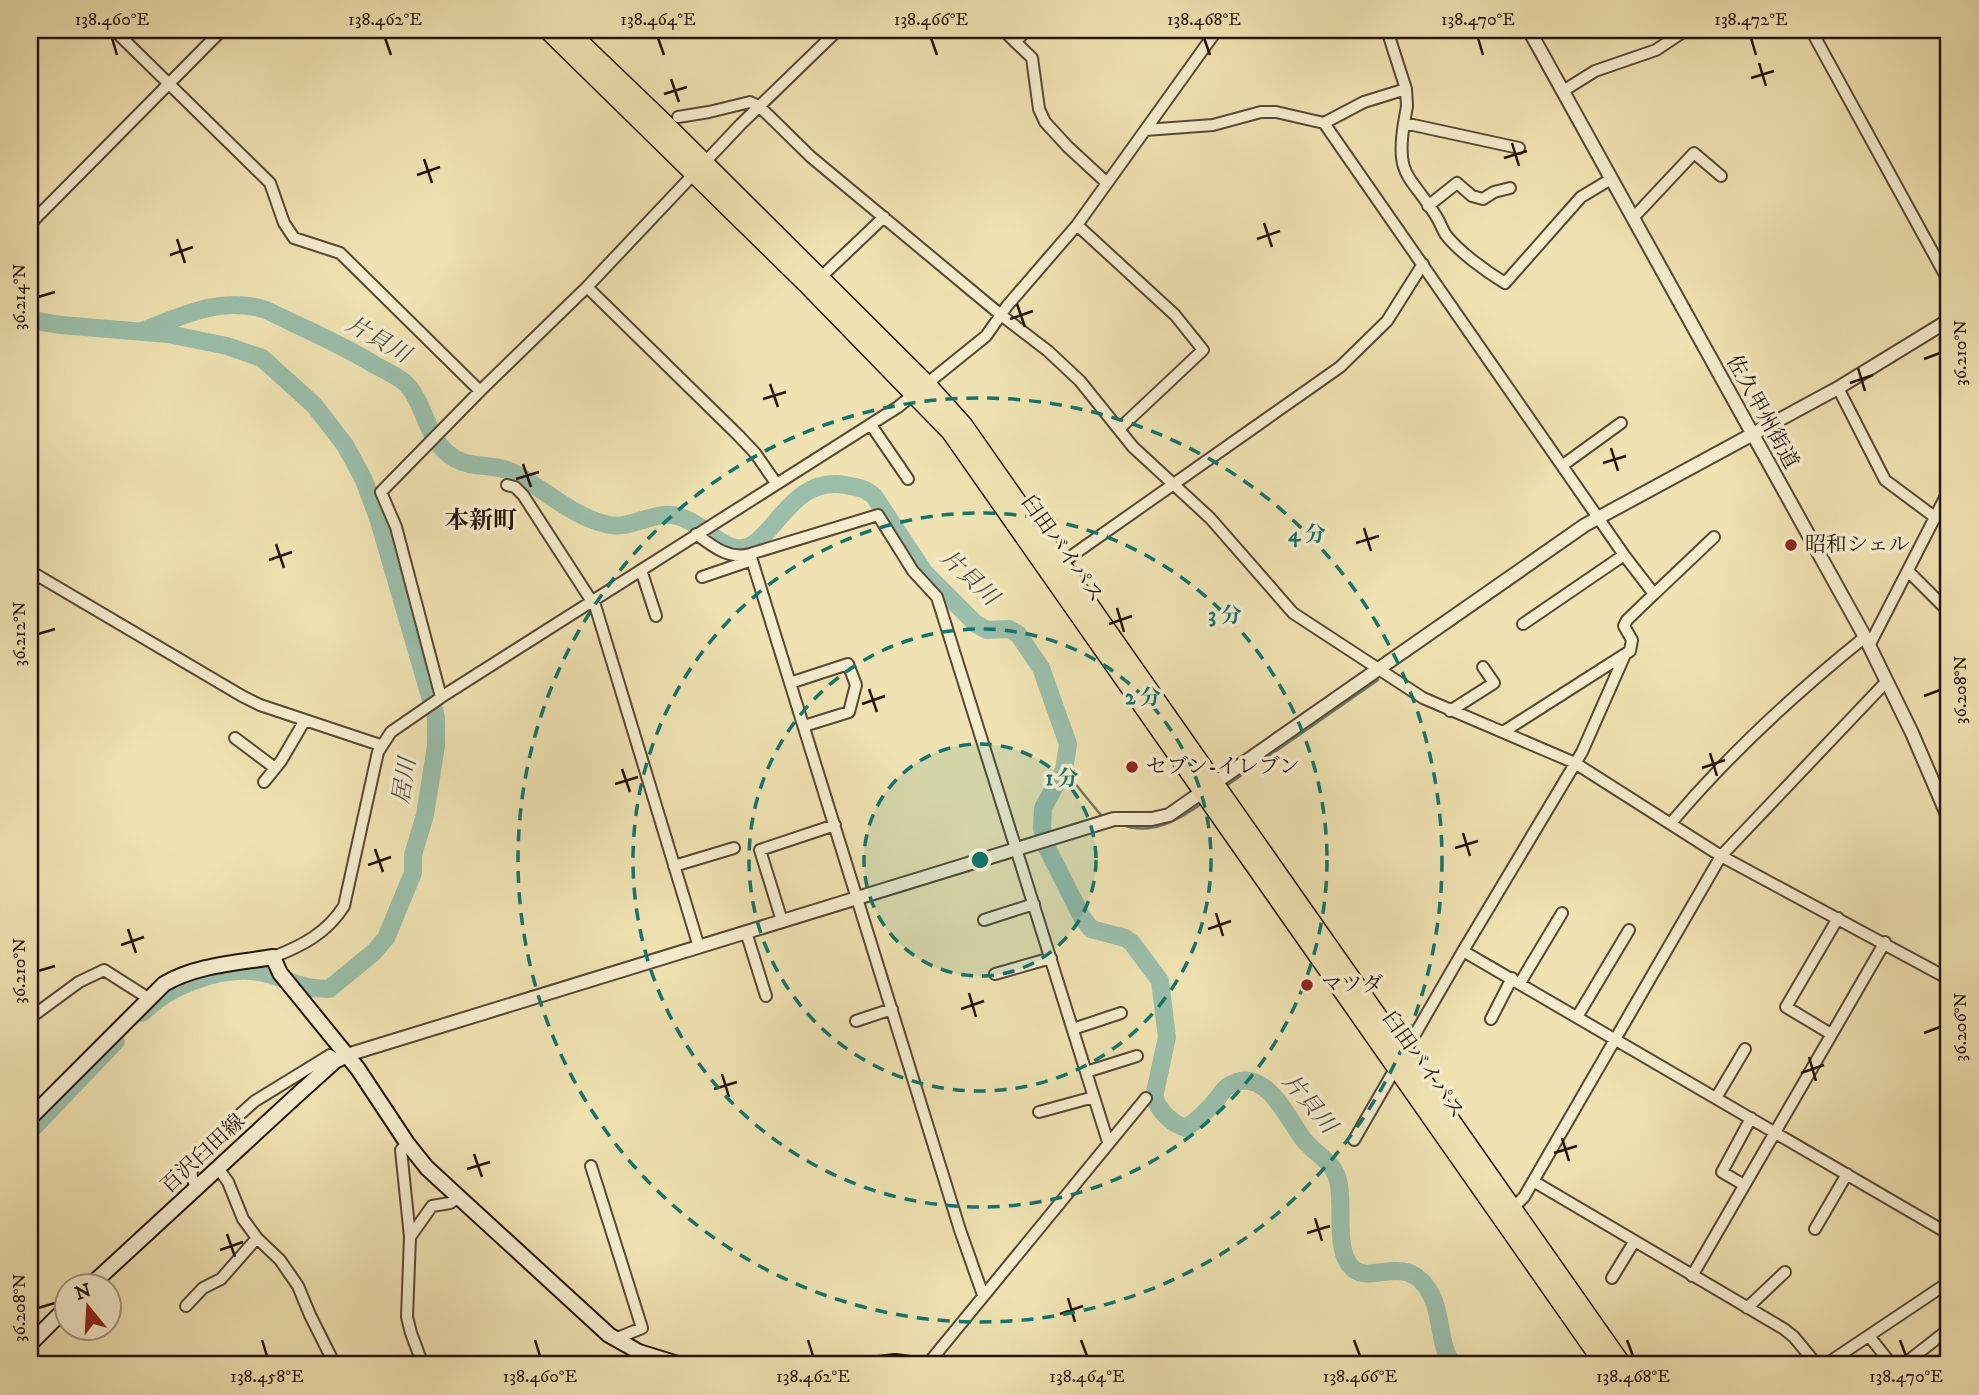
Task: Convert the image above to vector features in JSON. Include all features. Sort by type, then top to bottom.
[{"type":"highway","name":"臼田バイパス","points":[[548,30],[820,278],[922,390],[1400,1060],[1605,1365]]},
{"type":"highway","name":"臼田バイパス","points":[[567,30],[699,168],[922,390],[963,425],[1060,564],[1208,788]]},
{"type":"highway","name":"臼田バイパス","points":[[1400,1060],[1512,1209],[1622,1365]]},
{"type":"main road","points":[[30,1118],[164,984],[183,974],[273,957],[283,978],[342,1057],[373,1089],[407,1143],[427,1168],[615,1339],[639,1352],[681,1365]]},
{"type":"main road","name":"百沢臼田線","points":[[105,1272],[342,1057]]},
{"type":"main road","points":[[30,1344],[52,1322]]},
{"type":"main road","points":[[870,1365],[895,1362],[917,1365]]},
{"type":"street","points":[[114,30],[270,183],[284,223],[294,238],[340,253],[480,391]]},
{"type":"street","points":[[30,224],[222,30]]},
{"type":"street","points":[[435,701],[396,527],[382,492],[838,30]]},
{"type":"street","points":[[1003,30],[1032,58],[1039,109],[1045,122],[1107,183]]},
{"type":"street","points":[[1015,42],[1027,30]]},
{"type":"street","points":[[273,957],[315,937],[332,924],[344,906],[380,745],[390,732],[776,483],[871,425],[922,390],[986,336],[1077,225],[1217,30]]},
{"type":"street","points":[[1387,30],[1406,89],[1407,106],[1400,147],[1406,176],[1435,214],[1447,236],[1487,272],[1505,283],[1581,197],[1611,179]]},
{"type":"street","name":"佐久甲州街道","points":[[1529,30],[1867,642],[1949,819]]},
{"type":"street","points":[[1563,91],[1595,71],[1656,50],[1686,30]]},
{"type":"street","points":[[1815,31],[1949,282]]},
{"type":"street","points":[[1145,130],[1213,125],[1261,112],[1276,112],[1324,123],[1364,102],[1406,89]]},
{"type":"street","points":[[678,117],[750,102],[761,107],[811,157],[1048,351],[1080,381],[1133,447],[1226,535],[1293,613],[1423,698],[1575,763],[1721,856],[1885,942],[1949,979]]},
{"type":"street","points":[[1324,123],[1624,555],[1654,594]]},
{"type":"street","points":[[1404,123],[1519,148]]},
{"type":"street","points":[[1633,218],[1694,153],[1721,176]]},
{"type":"street","points":[[1428,206],[1457,183],[1472,196],[1483,199],[1494,192],[1510,188]]},
{"type":"street","points":[[820,278],[884,217]]},
{"type":"street","points":[[1077,225],[1175,314],[1203,350],[1119,429]]},
{"type":"street","points":[[1060,564],[1319,383],[1358,352],[1387,321],[1423,264]]},
{"type":"street","points":[[587,287],[738,435],[755,453],[776,483]]},
{"type":"street","points":[[196,1188],[191,1174],[194,1166],[210,1144],[242,1111],[330,1055],[342,1057],[1114,819],[1163,817],[1175,812],[1600,517],[1838,388],[1949,320]]},
{"type":"street","points":[[1838,388],[1885,480],[1936,518]]},
{"type":"street","points":[[1563,465],[1621,423]]},
{"type":"street","points":[[871,425],[908,479]]},
{"type":"street","points":[[508,485],[515,487],[523,495],[594,602],[699,947]]},
{"type":"street","points":[[1671,823],[1709,778],[1786,702],[1867,642],[1909,572],[1949,491]]},
{"type":"street","points":[[702,577],[751,557],[878,515],[913,571],[937,597],[1108,1142]]},
{"type":"street","points":[[697,534],[718,550],[751,557]]},
{"type":"street","points":[[1354,1140],[1463,951],[1583,752],[1624,656],[1632,646],[1632,640],[1625,631],[1627,620],[1714,537]]},
{"type":"street","points":[[1523,624],[1624,555]]},
{"type":"street","points":[[751,557],[960,1230],[983,1295]]},
{"type":"street","points":[[642,570],[656,616]]},
{"type":"street","points":[[30,571],[242,696],[380,745]]},
{"type":"street","points":[[1909,572],[1949,612]]},
{"type":"street","points":[[1503,732],[1624,656]]},
{"type":"street","points":[[790,683],[848,664],[856,685],[849,712],[804,726]]},
{"type":"street","points":[[1450,711],[1494,683],[1483,667]]},
{"type":"street","points":[[1512,1209],[1524,1197],[1721,856],[1887,681]]},
{"type":"street","points":[[264,782],[305,720]]},
{"type":"street","points":[[235,738],[275,768]]},
{"type":"street","points":[[782,921],[760,850],[835,825]]},
{"type":"street","points":[[674,866],[734,848]]},
{"type":"street","points":[[984,920],[1034,904]]},
{"type":"street","points":[[1490,1019],[1562,913]]},
{"type":"street","points":[[1831,1034],[1786,1007],[1838,918]]},
{"type":"street","points":[[1577,1017],[1629,930]]},
{"type":"street","points":[[746,932],[766,996]]},
{"type":"street","points":[[1692,1276],[1885,942]]},
{"type":"street","points":[[1463,951],[1949,1234]]},
{"type":"street","points":[[995,974],[1051,958]]},
{"type":"street","points":[[30,1018],[98,971],[111,973],[148,998]]},
{"type":"street","points":[[856,1021],[892,1009]]},
{"type":"street","points":[[1073,1029],[1121,1013]]},
{"type":"street","points":[[1716,1098],[1745,1049]]},
{"type":"street","points":[[1086,1072],[1137,1056]]},
{"type":"street","points":[[1039,1112],[1094,1097]]},
{"type":"street","points":[[927,1365],[1146,1098]]},
{"type":"street","points":[[1744,1185],[1722,1172],[1751,1118]]},
{"type":"street","points":[[407,1143],[401,1150],[410,1237],[407,1317],[423,1365]]},
{"type":"street","points":[[591,1166],[642,1328],[615,1339]]},
{"type":"street","points":[[218,1168],[229,1182],[243,1219],[257,1238],[280,1260],[298,1286],[335,1365]]},
{"type":"street","points":[[1815,1229],[1847,1174]]},
{"type":"street","points":[[1533,1181],[1794,1336],[1817,1365]]},
{"type":"street","points":[[410,1237],[432,1206],[450,1203],[458,1198]]},
{"type":"street","points":[[186,1306],[203,1288],[221,1279],[257,1238]]},
{"type":"street","points":[[1612,1278],[1634,1241]]},
{"type":"street","points":[[1747,1308],[1785,1272]]},
{"type":"street","points":[[1825,1365],[1949,1282]]},
{"type":"street","points":[[1903,1365],[1949,1329]]},
{"type":"street","points":[[1869,1336],[1892,1365]]},
{"type":"waterway","name":"片貝川","points":[[142,331],[202,309],[218,306],[250,306],[266,310],[349,350],[403,381],[417,400],[438,443],[456,459],[512,472],[583,516],[609,525],[618,526],[660,515],[677,516],[692,522],[725,544],[745,548],[757,541],[792,503],[807,492],[824,485],[845,485],[871,493],[924,572],[976,624],[987,630],[1009,629],[1018,634],[1041,668],[1068,744],[1064,770],[1043,808],[1042,828],[1047,848],[1082,917],[1091,929],[1125,938],[1132,943],[1160,981],[1167,1037],[1154,1097],[1159,1107],[1171,1120],[1186,1128],[1195,1122],[1226,1088],[1240,1081],[1251,1081],[1262,1086],[1280,1104],[1305,1142],[1336,1173],[1340,1189],[1342,1246],[1349,1264],[1356,1271],[1364,1273],[1405,1272],[1425,1285],[1435,1304],[1444,1346],[1453,1365]]},
{"type":"waterway","name":"居川","points":[[30,320],[168,334],[227,346],[262,358],[314,405],[345,445],[364,480],[379,521],[436,717],[436,746],[425,815],[413,855],[413,873],[386,938],[374,952],[329,989],[313,988],[265,973],[236,971],[207,977],[178,988],[164,995],[142,1013]]},
{"type":"waterway","points":[[1226,786],[1378,680]]},
{"type":"waterway","points":[[1064,770],[1105,817]]},
{"type":"waterway","points":[[1120,824],[1143,829],[1164,825],[1204,802]]},
{"type":"waterway","name":"居川","points":[[30,1131],[116,1041]]},
{"type":"place","name":"昭和シェル","points":[[1791,545]]},
{"type":"place","name":"セブン-イレブン","points":[[1132,767]]},
{"type":"place","name":"マツダ","points":[[1307,985]]},
{"type":"district","name":"本新町","points":[[481,521]]}]
